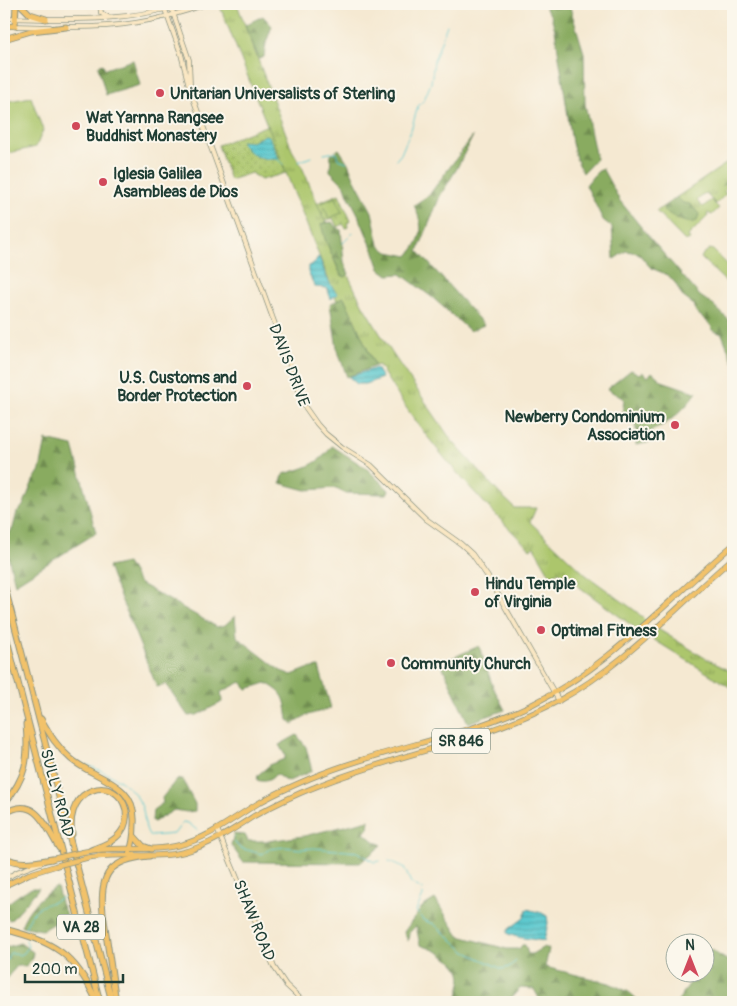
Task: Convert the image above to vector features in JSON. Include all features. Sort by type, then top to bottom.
[{"type":"highway","points":[[15,26],[18,4],[30,14],[46,18]]},
{"type":"highway","points":[[4,39],[31,31],[66,27]]},
{"type":"highway","name":"SULLY ROAD","points":[[4,584],[112,1002]]},
{"type":"highway","name":"SULLY ROAD","points":[[4,628],[99,1002]]},
{"type":"highway","points":[[4,804],[18,784],[27,762],[24,708]]},
{"type":"highway","points":[[37,712],[53,741],[72,760],[119,788],[130,798],[134,808],[132,848],[129,854]]},
{"type":"highway","points":[[73,849],[70,818],[76,804],[81,796],[89,790],[108,790],[122,800],[126,812],[125,826],[114,839],[91,850]]},
{"type":"highway","points":[[4,814],[19,808],[29,809],[38,814],[62,852]]},
{"type":"highway","points":[[133,836],[143,846],[150,849]]},
{"type":"highway","points":[[116,1002],[107,948],[102,890],[106,876],[116,866],[125,860],[149,856]]},
{"type":"highway","points":[[4,857],[15,862],[24,863],[52,859]]},
{"type":"highway","points":[[4,929],[33,937],[57,948],[68,957],[82,974],[99,1002]]},
{"type":"main road","points":[[100,4],[101,13],[110,18]]},
{"type":"main road","name":"DAVIS DRIVE","points":[[163,4],[181,54],[188,85],[296,383],[310,415],[326,434],[371,465],[426,519],[472,554],[488,577],[559,700]]},
{"type":"main road","points":[[4,18],[110,18],[165,9],[170,6],[183,4]]},
{"type":"main road","points":[[4,26],[114,26],[167,17],[206,4]]},
{"type":"main road","name":"DAVIS DRIVE","points":[[170,6],[189,60],[192,93]]},
{"type":"main road","name":"SR 846","points":[[4,883],[30,867],[52,859],[91,850],[105,848],[164,848],[187,843],[217,829],[272,796],[312,777],[490,722],[532,704],[578,678],[611,654],[733,545]]},
{"type":"main road","name":"SR 846","points":[[4,883],[54,866],[107,854],[149,856],[181,853],[202,847],[264,811],[318,786],[496,730],[559,700],[613,664],[733,558]]},
{"type":"main road","name":"SHAW ROAD","points":[[217,829],[274,967],[286,985],[304,1002]]},
{"type":"green space","points":[[219,4],[237,4],[292,150],[302,167],[325,221],[328,223],[324,223],[325,239],[339,271],[344,277],[348,275],[362,304],[392,353],[452,441],[515,508],[536,508],[530,522],[586,575],[637,612],[647,622],[638,630],[559,572],[551,576],[534,547],[530,549],[488,507],[448,462],[411,415],[379,365],[375,366],[344,297],[337,301]]},
{"type":"green space","points":[[543,4],[569,4],[584,53],[585,104],[596,159],[583,173],[572,143],[555,30],[551,16]]},
{"type":"green space","points":[[263,16],[272,26],[266,43],[264,57],[259,59],[245,25]]},
{"type":"green space","points":[[133,60],[140,85],[106,95],[98,66],[103,64],[105,69]]},
{"type":"green space","points":[[31,97],[43,130],[36,147],[4,154],[4,102]]},
{"type":"green space","points":[[268,125],[286,173],[261,180],[251,173],[230,180],[218,145]]},
{"type":"green space","points":[[473,136],[440,196],[418,251],[484,325],[470,331],[433,298],[401,274],[388,275],[380,269],[345,186],[330,171],[331,155],[339,149],[372,212],[379,245],[388,252],[408,256],[417,243],[421,232],[420,220],[414,205],[429,195]]},
{"type":"green space","points":[[733,159],[733,182],[728,186],[724,183],[721,186],[724,184],[728,187],[724,191],[726,194],[716,204],[705,193],[697,201],[703,207],[711,200],[719,208],[712,215],[708,213],[708,216],[688,236],[690,239],[685,241],[656,211],[664,206],[664,211],[683,203],[677,197]]},
{"type":"green space","points":[[602,168],[620,201],[650,238],[700,296],[712,304],[733,324],[733,362],[722,334],[712,330],[711,325],[696,312],[694,305],[682,296],[676,284],[668,275],[651,268],[638,253],[626,251],[614,259],[612,227],[603,220],[586,185]]},
{"type":"green space","points":[[339,194],[351,221],[347,223],[348,227],[346,228],[343,224],[337,227],[333,218],[325,221],[317,203]]},
{"type":"green space","points":[[336,197],[342,213],[329,218],[322,203]]},
{"type":"green space","points":[[677,197],[683,203],[690,204],[699,214],[697,221],[684,221],[664,211],[664,206]]},
{"type":"green space","points":[[332,222],[336,228],[341,230],[344,262],[349,274],[346,277],[341,275],[325,239],[321,224]]},
{"type":"green space","points":[[710,249],[733,270],[733,281],[731,283],[727,283],[701,258]]},
{"type":"green space","points":[[344,297],[375,366],[347,377],[337,348],[330,304]]},
{"type":"green space","points":[[631,370],[639,374],[642,372],[648,377],[652,372],[662,381],[697,392],[677,414],[665,424],[651,431],[649,438],[657,441],[636,445],[637,433],[634,422],[622,418],[624,399],[607,389]]},
{"type":"green space","points":[[46,440],[73,446],[96,533],[15,584],[4,540],[13,528],[17,512],[23,506],[33,481],[40,470]]},
{"type":"green space","points":[[332,446],[366,468],[389,490],[387,494],[345,493],[336,488],[306,490],[280,483],[284,474],[305,468],[316,462]]},
{"type":"green space","points":[[127,563],[139,583],[217,627],[225,625],[235,616],[237,637],[281,671],[292,675],[319,667],[331,708],[307,716],[293,724],[288,720],[285,702],[277,690],[266,683],[247,689],[241,682],[221,692],[222,702],[197,715],[188,716],[166,684],[157,687],[108,567]]},
{"type":"green space","points":[[658,629],[733,673],[733,689],[648,636]]},
{"type":"green space","points":[[479,646],[493,687],[505,710],[468,723],[441,663]]},
{"type":"green space","points":[[297,735],[306,747],[312,771],[289,781],[276,774],[268,780],[257,780],[258,775],[271,764],[285,759],[285,755],[279,745]]},
{"type":"green space","points":[[182,779],[195,804],[195,811],[174,810],[154,822],[152,821],[153,810],[163,803],[162,798],[176,780]]},
{"type":"green space","points":[[369,820],[368,828],[364,833],[382,845],[360,863],[243,862],[231,845],[234,834],[245,835],[248,841],[267,841],[304,836]]},
{"type":"green space","points":[[57,887],[68,919],[54,923],[42,930],[21,926],[35,903]]},
{"type":"green space","points":[[32,888],[39,888],[12,919],[9,920],[5,916],[4,906]]},
{"type":"green space","points":[[435,899],[459,936],[507,949],[519,949],[522,945],[525,945],[528,954],[532,954],[544,947],[549,949],[545,967],[609,983],[629,992],[640,1002],[541,1002],[534,989],[520,988],[508,1002],[456,1002],[461,977],[458,968],[437,951],[420,945],[416,926],[409,933],[408,941],[404,932],[422,907]]},
{"type":"green space","points":[[20,943],[33,952],[32,959],[26,966],[17,966],[4,981],[4,948]]},
{"type":"green space","points":[[714,952],[733,964],[733,1002],[677,1002],[689,984],[714,984]]},
{"type":"water","points":[[265,135],[269,136],[279,159],[267,159],[252,154],[241,141],[252,142]]},
{"type":"water","points":[[319,257],[329,281],[338,294],[331,299],[327,288],[315,287],[308,272],[308,266],[315,263]]},
{"type":"water","points":[[376,368],[382,378],[365,384],[357,384],[349,377]]},
{"type":"water","points":[[527,909],[547,916],[548,923],[544,941],[508,934],[509,929],[524,918]]},
{"type":"waterway","points":[[396,160],[401,154],[411,130],[418,106],[424,100],[431,83],[434,61],[447,25]]},
{"type":"waterway","points":[[324,154],[336,152],[338,159],[347,162]]},
{"type":"waterway","points":[[298,162],[311,157]]},
{"type":"waterway","points":[[277,159],[283,164]]},
{"type":"waterway","points":[[343,243],[353,233]]},
{"type":"waterway","points":[[88,765],[121,781],[134,793],[143,810],[146,827],[150,836]]},
{"type":"waterway","points":[[151,836],[174,834],[183,822],[188,823],[197,830]]},
{"type":"waterway","points":[[234,837],[235,843],[240,848],[262,854],[270,849],[285,847],[314,848],[358,852],[374,862],[380,861]]},
{"type":"waterway","points":[[389,861],[404,867],[411,883],[422,889],[423,896],[416,911],[423,920],[434,924],[466,952],[502,969],[509,967],[516,961]]},
{"type":"waterway","points":[[25,928],[37,909],[65,896]]},
{"type":"waterway","points":[[4,964],[10,953],[19,955],[24,953],[28,947],[26,940]]},
{"type":"place","name":"Unitarian Universalists of Sterling","points":[[160,93]]},
{"type":"place","name":"Wat Yarnna Rangsee Buddhist Monastery","points":[[76,126]]},
{"type":"place","name":"Iglesia Galilea Asambleas de Dios","points":[[103,182]]},
{"type":"place","name":"U.S. Customs and Border Protection","points":[[247,386]]},
{"type":"place","name":"Newberry Condominium Association","points":[[675,425]]},
{"type":"place","name":"Hindu Temple of Virginia","points":[[475,592]]},
{"type":"place","name":"Optimal Fitness","points":[[541,630]]},
{"type":"place","name":"Community Church","points":[[391,663]]}]
